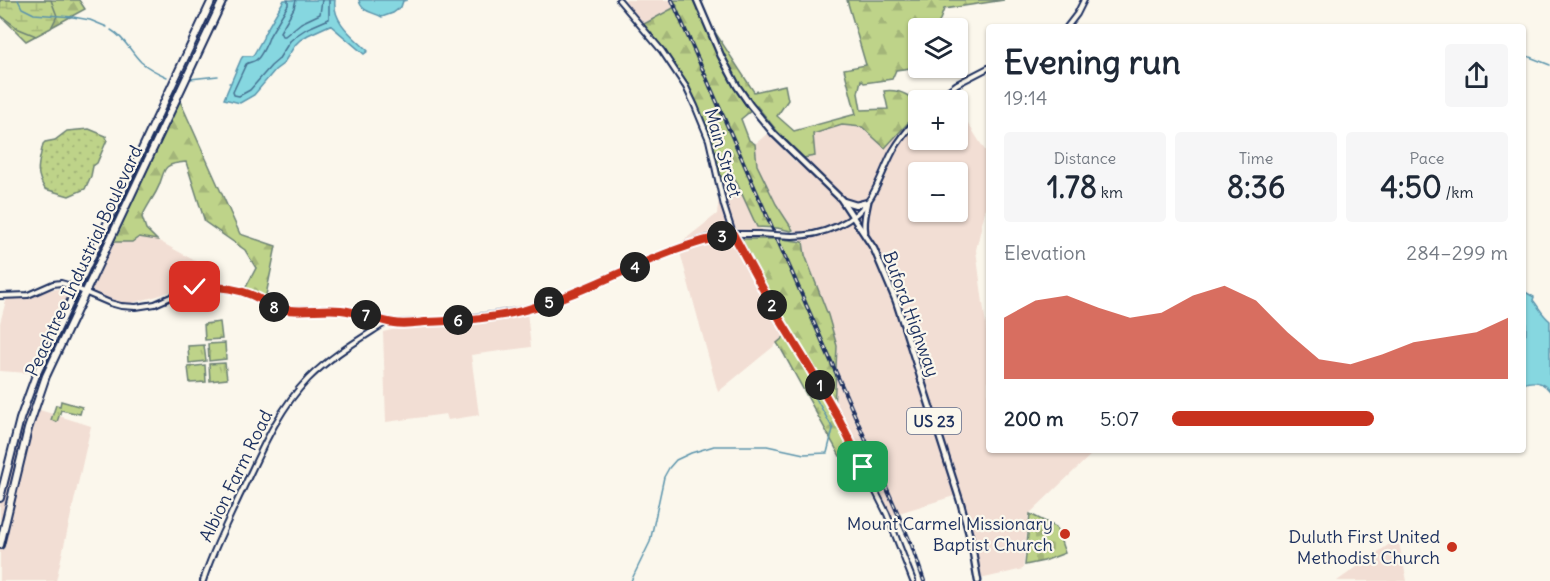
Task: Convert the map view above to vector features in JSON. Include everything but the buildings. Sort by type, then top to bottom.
[{"type":"highway","name":"Peachtree Industrial Boulevard","points":[[0,498],[12,449],[36,375],[213,0]]},
{"type":"highway","name":"Peachtree Industrial Boulevard","points":[[0,545],[21,456],[46,376],[223,0]]},
{"type":"main road","name":"Buford Highway","points":[[697,0],[737,86],[750,105],[774,134],[843,201],[874,249],[896,301],[961,504],[978,581]]},
{"type":"main road","points":[[843,201],[856,205],[867,202],[863,223],[866,236]]},
{"type":"street","name":"Main Street","points":[[619,0],[662,51],[696,106],[709,140],[733,234],[781,322],[839,419],[887,514],[913,581]]},
{"type":"street","points":[[1069,24],[1084,0]]},
{"type":"street","points":[[949,90],[986,69]]},
{"type":"street","points":[[0,296],[28,295],[61,283],[111,303],[136,307],[155,304],[195,287],[210,286],[249,294],[279,309],[342,310],[402,323],[437,322],[524,310],[558,299],[708,238],[733,234],[806,236],[826,231],[854,216],[867,202],[893,151],[908,131]]},
{"type":"street","name":"Albion Farm Road","points":[[203,581],[223,530],[265,442],[289,402],[309,378],[385,321]]},
{"type":"shaded area","points":[[623,0],[674,0],[677,6],[644,24]]},
{"type":"shaded area","points":[[908,118],[908,150],[968,150],[968,123],[986,152],[986,207],[976,250],[986,326],[986,453],[1093,453],[1029,514],[1023,569],[976,580],[968,535],[957,495],[886,517],[834,409],[837,346],[828,315],[805,255],[803,243],[776,204],[757,165],[755,144],[768,133],[796,163],[803,158],[815,156],[813,134],[842,125],[862,127]]},
{"type":"shaded area","points":[[735,179],[757,227],[782,239],[742,239],[790,333],[718,392],[678,245],[717,214],[721,183]]},
{"type":"shaded area","points":[[139,237],[157,240],[220,275],[220,282],[209,280],[125,305],[83,287],[104,242],[132,242]]},
{"type":"shaded area","points":[[83,287],[42,374],[0,371],[0,323],[8,293]]},
{"type":"shaded area","points":[[526,304],[531,347],[471,355],[479,415],[448,420],[446,414],[386,422],[383,332],[462,314]]},
{"type":"shaded area","points":[[27,406],[91,426],[56,581],[0,581],[0,479]]},
{"type":"shaded area","points":[[1398,538],[1407,581],[1337,581]]},
{"type":"green space","points":[[0,0],[79,0],[85,9],[26,41],[0,15]]},
{"type":"green space","points":[[0,0],[51,0],[57,16],[51,28],[36,36],[19,29],[0,15]]},
{"type":"green space","points":[[674,0],[694,0],[754,92],[785,85],[788,100],[777,116],[794,131],[856,114],[844,69],[866,65],[847,0],[1004,0],[944,9],[941,18],[908,18],[908,68],[896,70],[892,79],[864,83],[861,80],[858,93],[861,110],[888,109],[884,91],[895,91],[908,96],[908,123],[885,148],[862,127],[842,125],[813,134],[815,156],[803,158],[757,106],[741,119],[749,140],[755,144],[757,165],[776,204],[793,230],[791,231],[757,227],[735,179],[721,183],[701,115],[644,24],[677,6]]},
{"type":"green space","points":[[175,90],[240,234],[276,246],[265,300],[245,289],[256,268],[245,250],[205,222],[186,162],[167,167],[142,217],[146,229],[157,240],[139,237],[132,242],[104,242]]},
{"type":"green space","points":[[89,129],[106,136],[107,140],[97,163],[93,166],[85,189],[69,196],[45,189],[38,172],[43,144],[55,140],[67,131]]},
{"type":"green space","points":[[741,239],[782,239],[803,242],[805,255],[837,346],[834,409],[854,452],[840,456],[777,343],[790,332]]},
{"type":"green space","points":[[220,322],[222,339],[205,340],[204,324]]},
{"type":"green space","points":[[225,343],[226,359],[209,361],[208,344]]},
{"type":"green space","points":[[204,345],[206,361],[189,363],[188,346]]},
{"type":"green space","points":[[225,363],[227,379],[210,381],[209,364]]},
{"type":"green space","points":[[205,365],[206,382],[190,383],[188,367]]},
{"type":"green space","points":[[61,401],[82,407],[80,414],[61,410],[57,422],[51,420],[56,405],[60,406]]},
{"type":"green space","points":[[1030,514],[1056,527],[1065,553],[1025,565]]},
{"type":"water","points":[[284,0],[335,0],[340,22],[368,51],[364,54],[330,25],[300,40],[283,64],[254,95],[240,103],[224,99],[241,59],[243,56],[254,54]]},
{"type":"water","points":[[359,0],[407,0],[403,1],[401,7],[393,13],[382,17],[362,7]]},
{"type":"water","points":[[1526,292],[1534,297],[1533,300],[1550,321],[1550,391],[1538,383],[1526,383]]},
{"type":"waterway","points":[[18,0],[22,8],[34,14],[90,20],[107,27]]},
{"type":"waterway","points":[[111,30],[124,41],[141,62],[167,77]]},
{"type":"waterway","points":[[1526,56],[1550,65]]},
{"type":"waterway","points":[[190,79],[218,76]]},
{"type":"waterway","points":[[631,581],[650,542],[664,477],[676,460],[714,446],[767,446],[804,454],[827,453],[833,429],[808,384]]},
{"type":"railway","points":[[672,0],[912,546],[924,581]]},
{"type":"place","name":"Mount Carmel Missionary Baptist Church","points":[[1065,534]]},
{"type":"place","name":"Duluth First United Methodist Church","points":[[1452,547]]},
{"type":"route","points":[[195,287],[210,286],[236,290],[279,309],[342,310],[395,323],[460,319],[524,310],[558,299],[708,238],[733,234],[776,313],[839,419],[863,467]]}]
